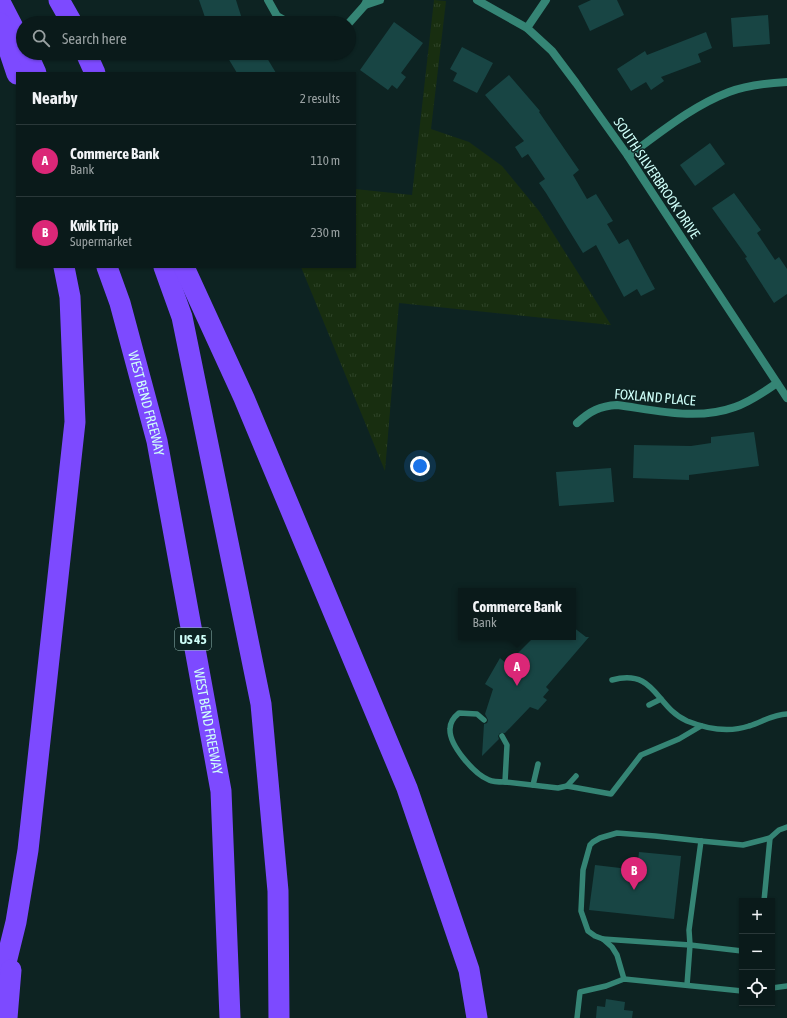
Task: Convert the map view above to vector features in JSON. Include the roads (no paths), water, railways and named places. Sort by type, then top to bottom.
[{"type":"highway","points":[[59,0],[68,16]]},
{"type":"highway","points":[[0,2],[16,32]]},
{"type":"highway","points":[[0,23],[16,72]]},
{"type":"highway","points":[[30,60],[36,72]]},
{"type":"highway","points":[[87,60],[92,72]]},
{"type":"highway","points":[[88,60],[94,72]]},
{"type":"highway","points":[[7,1018],[16,922],[28,850],[75,422],[70,297],[64,268]]},
{"type":"highway","name":"WEST BEND FREEWAY","points":[[107,268],[120,303],[157,441],[221,791],[230,1018]]},
{"type":"highway","points":[[164,268],[182,317],[261,704],[278,892],[279,1018]]},
{"type":"highway","points":[[184,268],[244,398],[407,788],[469,970],[477,1018]]},
{"type":"highway","points":[[0,987],[16,922]]},
{"type":"street","points":[[268,0],[277,16]]},
{"type":"street","points":[[355,16],[366,3],[380,0]]},
{"type":"street","name":"SOUTH SILVERBROOK DRIVE","points":[[477,0],[526,28],[552,51],[628,156],[787,398]]},
{"type":"street","points":[[526,28],[546,0]]},
{"type":"street","points":[[628,156],[696,108],[730,91],[766,84],[787,82]]},
{"type":"street","name":"FOXLAND PLACE","points":[[577,423],[594,409],[611,405],[695,415],[720,412],[754,399],[777,383]]},
{"type":"lane","points":[[612,680],[619,678],[638,678],[647,683],[667,706],[685,720],[701,726],[716,729],[728,730],[741,728],[769,718],[787,714]]},
{"type":"lane","points":[[649,705],[661,699]]},
{"type":"lane","points":[[484,720],[477,714],[459,713],[453,719],[450,730],[454,743],[469,765],[478,774],[490,781],[558,788],[567,786],[611,794],[641,755],[679,739],[701,726]]},
{"type":"lane","points":[[502,736],[507,745],[505,782]]},
{"type":"lane","points":[[533,785],[538,764]]},
{"type":"lane","points":[[567,786],[576,776]]},
{"type":"lane","points":[[739,950],[603,938],[595,936],[588,931],[580,911],[583,870],[588,850],[593,842],[604,836],[617,833],[743,845],[770,838],[778,830],[787,827]]},
{"type":"lane","points":[[764,898],[770,838]]},
{"type":"lane","points":[[687,985],[690,945],[689,930],[701,842]]},
{"type":"lane","points":[[603,938],[617,955],[624,979]]},
{"type":"lane","points":[[577,1018],[580,992],[606,986],[624,979],[739,991]]},
{"type":"lane","points":[[775,988],[787,986]]},
{"type":"place","name":"Commerce Bank","points":[[517,686]]},
{"type":"place","name":"Kwik Trip","points":[[634,890]]}]
